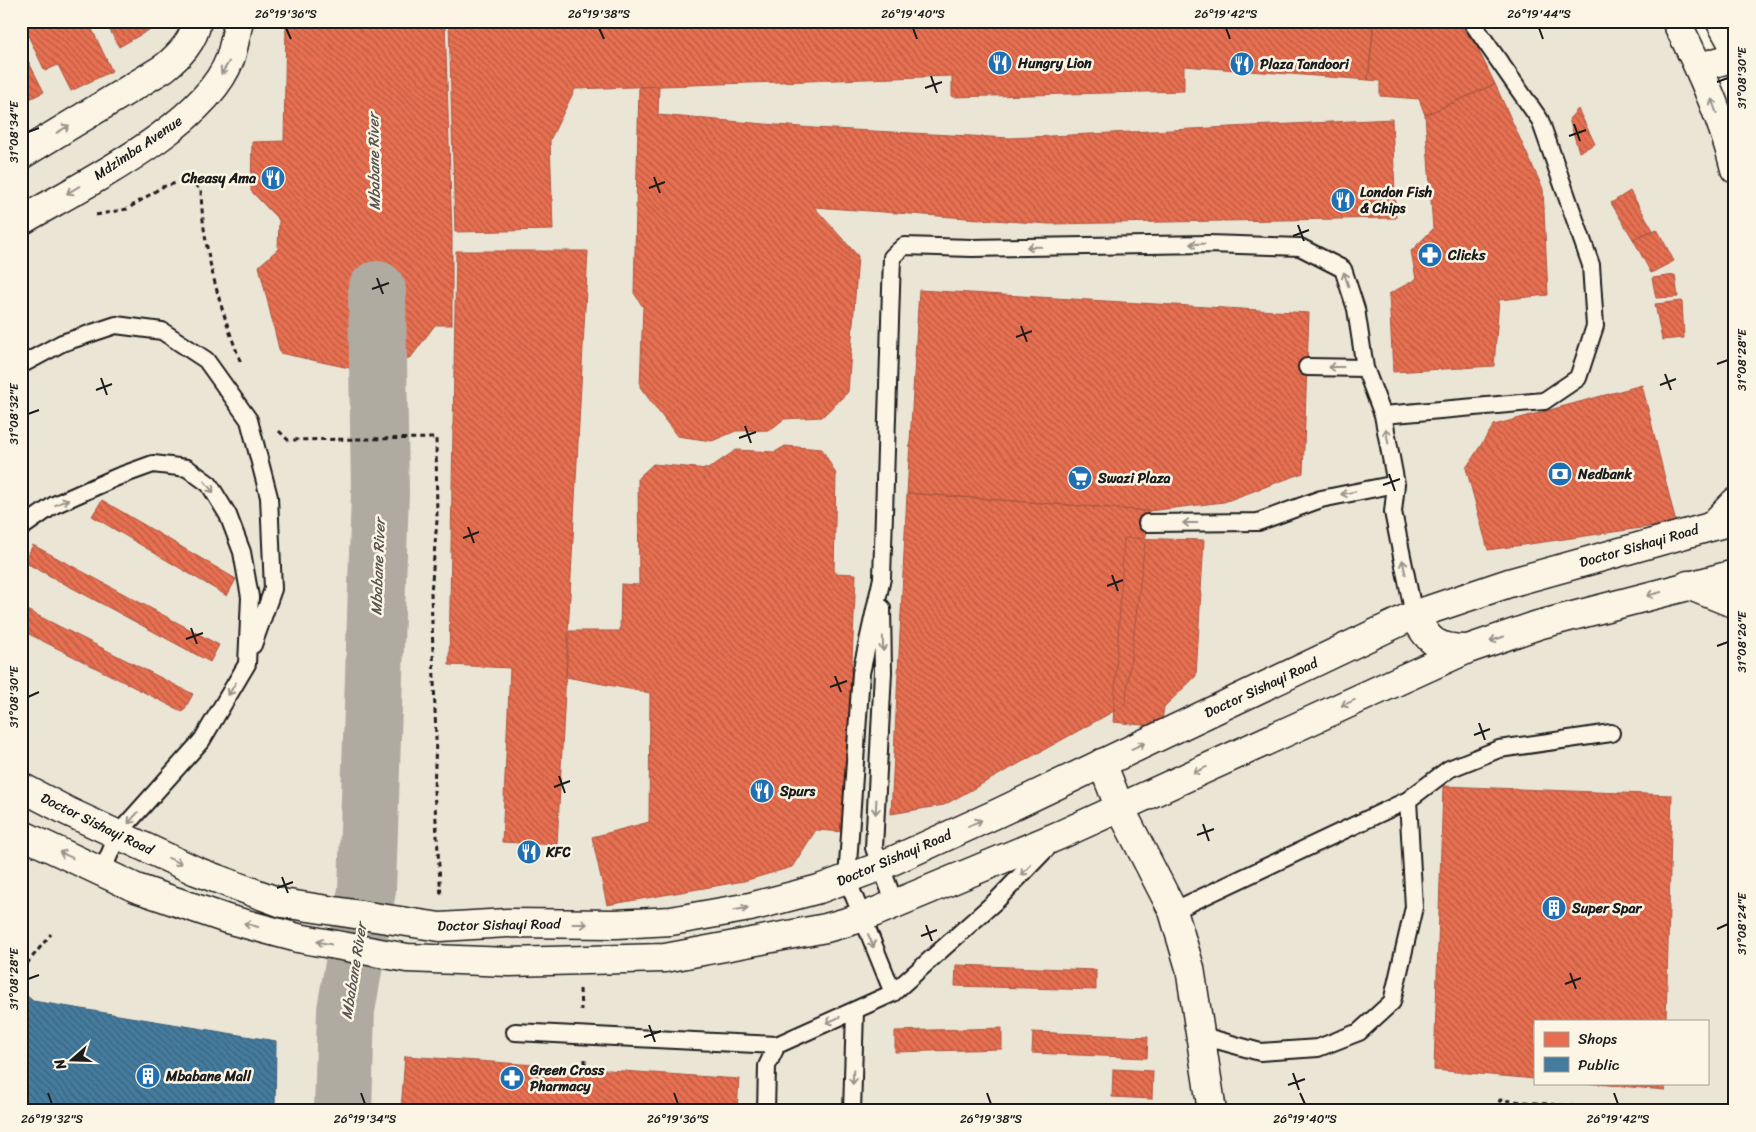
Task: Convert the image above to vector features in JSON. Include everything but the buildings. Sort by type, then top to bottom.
[{"type":"main road","points":[[21,155],[164,68],[181,54],[196,29],[198,21]]},
{"type":"main road","name":"Mdzimba Avenue","points":[[21,221],[128,158],[180,123],[209,92],[230,59],[239,21]]},
{"type":"main road","points":[[1676,21],[1700,67],[1730,148],[1735,169]]},
{"type":"main road","points":[[1720,21],[1735,48]]},
{"type":"main road","points":[[1700,67],[1735,57]]},
{"type":"main road","points":[[1723,523],[1735,502]]},
{"type":"main road","name":"Doctor Sishayi Road","points":[[21,786],[196,871],[282,903],[440,927],[507,924],[616,924],[671,921],[750,907],[847,879],[881,866],[1414,614],[1509,583],[1723,523]]},
{"type":"main road","points":[[21,834],[136,888],[227,919],[298,938],[406,958],[519,962],[665,958],[826,928],[861,918],[1060,835],[1118,806],[1468,649],[1538,626],[1735,574]]},
{"type":"main road","points":[[1688,585],[1735,604]]},
{"type":"main road","points":[[1414,614],[1424,633],[1436,645],[1452,649],[1468,649]]},
{"type":"main road","points":[[1102,763],[1118,806],[1173,911],[1190,968],[1212,1111]]},
{"type":"lane","points":[[1383,415],[1544,401],[1578,378],[1595,326],[1591,264],[1540,120],[1471,21]]},
{"type":"lane","points":[[895,904],[874,848],[883,672],[882,578],[892,257],[904,246],[1208,244],[1300,247],[1343,268],[1356,309],[1365,368],[1383,415],[1396,484],[1393,512],[1414,614]]},
{"type":"lane","points":[[21,365],[62,343],[116,325],[162,331],[206,360],[249,420],[269,497],[273,589],[247,664],[202,740],[118,834],[102,872]]},
{"type":"lane","points":[[1307,367],[1365,368]]},
{"type":"lane","points":[[21,528],[54,506],[117,477],[153,464],[187,468],[208,484],[228,515],[242,552],[250,597],[247,664]]},
{"type":"lane","points":[[1147,523],[1258,522],[1321,499],[1396,484]]},
{"type":"lane","points":[[882,578],[861,673],[847,879],[861,918],[893,993]]},
{"type":"lane","points":[[1173,911],[1408,800],[1449,770],[1499,749],[1610,733]]},
{"type":"lane","points":[[1199,1035],[1260,1052],[1318,1048],[1359,1032],[1392,1002],[1414,907],[1408,800]]},
{"type":"lane","points":[[515,1032],[777,1045],[893,993],[998,899],[1060,835]]},
{"type":"lane","points":[[852,1111],[855,1010]]},
{"type":"lane","points":[[766,1111],[767,1066],[777,1045]]},
{"type":"path","points":[[162,187],[188,180],[201,189],[202,214],[207,247],[230,333],[242,364]]},
{"type":"path","points":[[277,430],[288,440],[436,438],[437,520],[431,593],[436,740],[434,790],[442,891],[440,927]]},
{"type":"path","points":[[21,971],[51,934]]},
{"type":"path","points":[[1496,1111],[1500,1100],[1633,1111]]},
{"type":"shaded area","points":[[21,21],[1676,21],[1735,169],[1735,1111],[21,1111]]},
{"type":"waterway","name":"Mbabane River","points":[[343,1111],[346,1010],[367,890],[380,493],[377,290]]},
{"type":"place","name":"Hungry Lion","points":[[1000,63]]},
{"type":"place","name":"Plaza Tandoori","points":[[1242,64]]},
{"type":"place","name":"Cheasy Ama","points":[[273,178]]},
{"type":"place","name":"London Fish & Chips","points":[[1343,200]]},
{"type":"place","name":"Clicks","points":[[1430,255]]},
{"type":"place","name":"Nedbank","points":[[1560,474]]},
{"type":"place","name":"Swazi Plaza","points":[[1080,478]]},
{"type":"place","name":"Spurs","points":[[762,791]]},
{"type":"place","name":"KFC","points":[[529,852]]},
{"type":"place","name":"Super Spar","points":[[1554,908]]},
{"type":"place","name":"Mbabane Mall","points":[[148,1076]]},
{"type":"place","name":"Green Cross Pharmacy","points":[[512,1078]]}]
